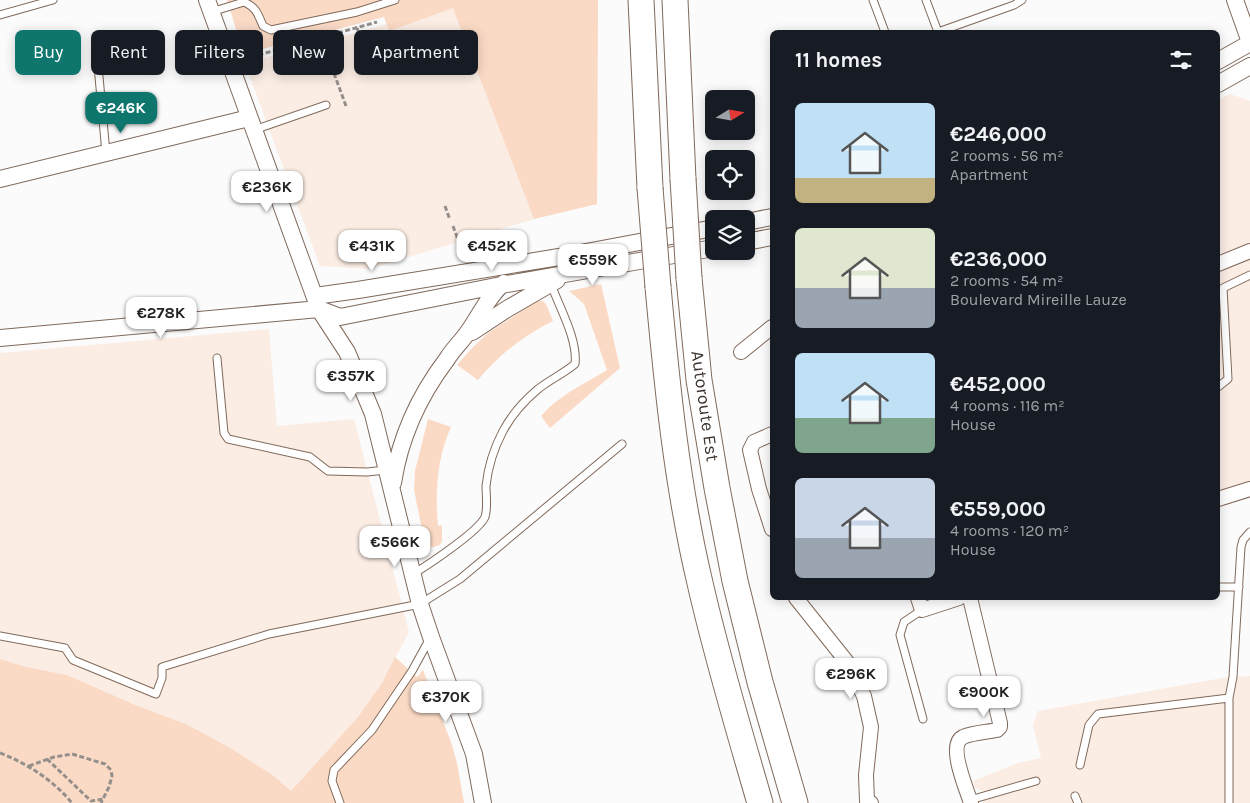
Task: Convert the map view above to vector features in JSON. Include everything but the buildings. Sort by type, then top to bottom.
[{"type":"highway","name":"Autoroute Est","points":[[641,0],[650,188],[658,287],[668,390],[683,492],[699,582],[726,689],[760,803]]},
{"type":"highway","name":"Autoroute Est","points":[[675,0],[682,179],[699,380],[735,581],[760,682],[795,803]]},
{"type":"street","points":[[1220,60],[1250,43],[1235,0]]},
{"type":"street","points":[[209,6],[317,302],[348,352],[373,414],[420,604],[474,754],[483,803]]},
{"type":"street","points":[[1220,83],[1250,66]]},
{"type":"street","points":[[0,180],[106,154],[252,124]]},
{"type":"street","points":[[755,220],[770,217]]},
{"type":"street","points":[[0,338],[317,302],[358,290],[559,257],[705,230]]},
{"type":"street","points":[[755,240],[770,237]]},
{"type":"street","points":[[317,302],[340,317],[501,285],[705,250]]},
{"type":"street","points":[[1220,263],[1250,251]]},
{"type":"street","points":[[392,490],[397,459],[414,413],[431,382],[448,357],[466,336],[501,285],[518,274],[559,257]]},
{"type":"street","points":[[466,336],[507,309],[566,275]]},
{"type":"street","points":[[742,352],[770,329]]},
{"type":"street","points":[[770,435],[754,442],[750,450],[759,489],[770,523]]},
{"type":"street","points":[[1220,498],[1250,489]]},
{"type":"street","points":[[798,600],[847,662],[864,696],[871,727],[866,774],[867,801],[871,803]]},
{"type":"street","points":[[920,604],[946,600]]},
{"type":"street","points":[[970,600],[1000,727],[997,730],[962,737],[955,749],[970,801]]},
{"type":"lane","points":[[0,15],[53,0]]},
{"type":"lane","points":[[209,6],[244,2],[257,10],[263,26],[271,30],[357,12],[395,0]]},
{"type":"lane","points":[[873,0],[884,30]]},
{"type":"lane","points":[[926,0],[937,30]]},
{"type":"lane","points":[[944,30],[1014,5],[1022,0]]},
{"type":"lane","points":[[99,75],[106,154]]},
{"type":"lane","points":[[252,124],[326,105]]},
{"type":"lane","points":[[1220,386],[1228,380],[1220,289],[1250,275]]},
{"type":"lane","points":[[413,574],[446,552],[481,522],[485,516],[486,484],[492,456],[504,430],[520,407],[538,389],[575,364],[576,353],[573,341],[551,284]]},
{"type":"lane","points":[[217,358],[224,433],[228,439],[310,457],[328,471],[367,472],[386,470]]},
{"type":"lane","points":[[0,636],[65,648],[73,660],[156,694],[162,678],[162,667],[269,634],[420,604],[460,579],[622,444]]},
{"type":"lane","points":[[1229,803],[1229,698],[1233,677],[1241,547],[1243,540],[1250,532]]},
{"type":"lane","points":[[1220,587],[1239,587]]},
{"type":"lane","points":[[920,604],[904,622],[900,635],[923,719]]},
{"type":"lane","points":[[340,803],[332,781],[334,770],[372,730],[412,671],[431,638]]},
{"type":"lane","points":[[1080,765],[1089,725],[1098,714],[1229,698]]},
{"type":"lane","points":[[970,801],[1036,780]]},
{"type":"path","points":[[344,32],[377,22]]},
{"type":"path","points":[[235,78],[243,75],[242,61],[244,59],[273,51]]},
{"type":"path","points":[[335,75],[346,106]]},
{"type":"path","points":[[444,206],[450,220]]},
{"type":"path","points":[[453,226],[461,248]]},
{"type":"path","points":[[0,753],[29,766],[63,792],[72,803]]},
{"type":"path","points":[[29,766],[47,759],[54,757],[72,754],[105,764],[111,770],[112,776],[102,801],[91,801],[47,759]]},
{"type":"shaded area","points":[[227,0],[598,0],[597,204],[534,219],[478,73],[478,30],[461,30],[453,8],[392,30],[389,30],[384,17],[335,30],[273,30],[273,46],[263,49],[263,30],[236,30]]},
{"type":"shaded area","points":[[427,0],[598,0],[597,204],[534,219],[369,269],[320,266],[269,129],[281,124],[279,117],[266,121],[249,75],[263,75],[263,58],[273,55],[273,75],[344,75],[344,36],[354,33],[354,75],[478,75],[478,30],[390,30]]},
{"type":"shaded area","points":[[387,24],[389,30],[365,30]]},
{"type":"shaded area","points":[[1230,94],[1250,101],[1250,482],[1220,493],[1220,99]]},
{"type":"shaded area","points":[[601,284],[620,368],[550,428],[541,416],[572,390],[607,370],[584,304],[569,291]]},
{"type":"shaded area","points":[[537,301],[543,301],[546,304],[553,321],[512,346],[478,380],[457,365],[488,333]]},
{"type":"shaded area","points":[[269,329],[277,426],[354,419],[409,632],[371,700],[291,791],[274,776],[232,749],[157,714],[67,675],[27,667],[0,659],[0,353]]},
{"type":"shaded area","points":[[428,419],[451,427],[446,439],[438,475],[438,526],[442,525],[442,541],[440,545],[433,547],[427,545],[424,539],[414,490],[415,471]]},
{"type":"shaded area","points":[[395,657],[417,677],[423,670],[451,742],[464,803],[0,803],[0,659],[27,667],[67,675],[138,706],[186,724],[232,749],[274,776],[291,791],[358,717],[382,683]]},
{"type":"shaded area","points":[[1250,676],[1250,803],[983,803],[985,799],[983,791],[975,788],[973,781],[1018,763],[1041,758],[1033,725],[1038,711],[1222,678]]}]
